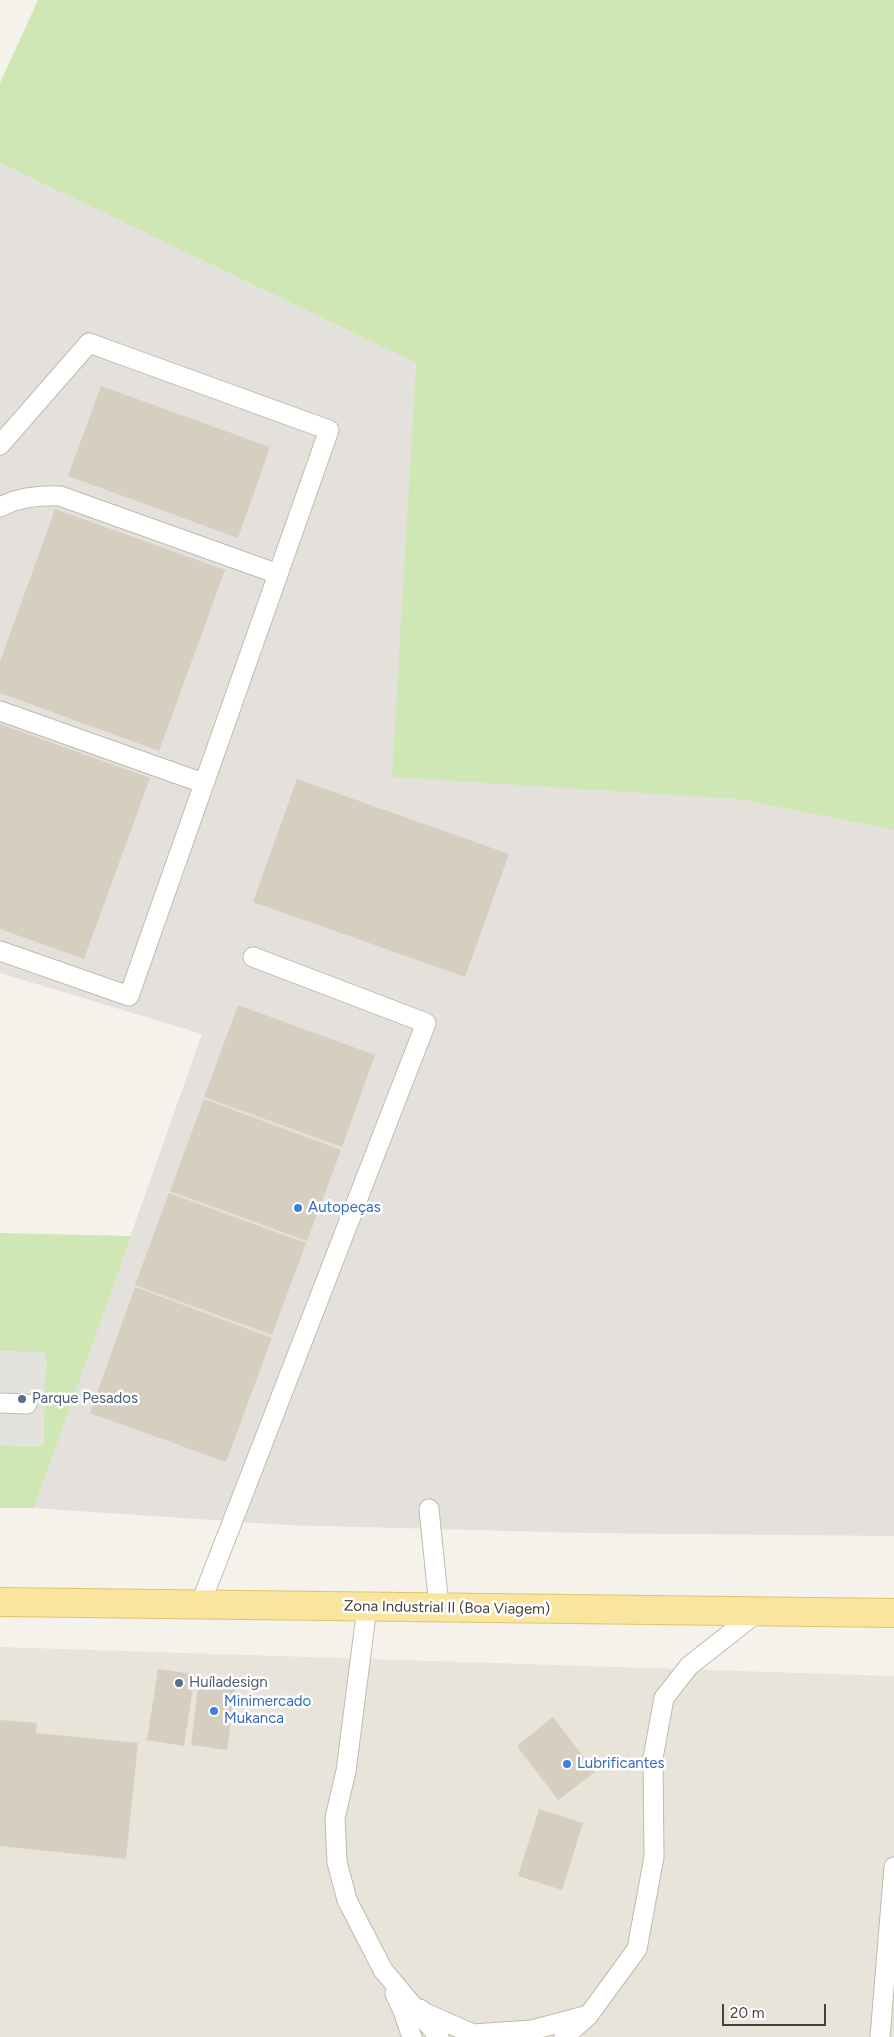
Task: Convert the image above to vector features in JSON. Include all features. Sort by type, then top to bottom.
[{"type":"main road","name":"Zona Industrial II (Boa Viagem)","points":[[0,1602],[894,1613]]},
{"type":"lane","points":[[0,445],[89,343],[329,430],[128,996],[0,951]]},
{"type":"lane","points":[[0,508],[13,500],[38,495],[60,496],[278,574]]},
{"type":"lane","points":[[0,711],[204,783]]},
{"type":"lane","points":[[200,1604],[426,1023],[253,957]]},
{"type":"lane","points":[[0,1403],[27,1404]]},
{"type":"lane","points":[[429,1510],[439,1607]]},
{"type":"lane","points":[[367,1607],[346,1771],[335,1818],[336,1862],[347,1900],[403,2011],[412,2037]]},
{"type":"lane","points":[[564,2037],[588,2016],[637,1949],[654,1857],[653,1758],[664,1698],[689,1666],[760,1611]]},
{"type":"lane","points":[[880,2037],[894,1867]]},
{"type":"lane","points":[[383,1970],[423,2012],[473,2034],[532,2030],[588,2016]]},
{"type":"lane","points":[[383,1970],[439,2037]]},
{"type":"shaded area","points":[[0,163],[416,363],[393,777],[536,784],[737,799],[894,830],[894,1536],[586,1533],[286,1525],[34,1508],[202,1034],[0,973]]},
{"type":"shaded area","name":"Parque Pesados","points":[[0,1351],[46,1353],[43,1446],[0,1445]]},
{"type":"shaded area","points":[[0,1647],[894,1676],[894,2037],[0,2037]]},
{"type":"green space","points":[[38,0],[894,0],[894,830],[737,799],[392,777],[416,363],[0,163],[0,83]]},
{"type":"green space","points":[[0,1233],[131,1236],[34,1508],[0,1508],[0,1445],[43,1446],[46,1353],[0,1351]]},
{"type":"building","points":[[101,386],[270,447],[238,538],[68,476]]},
{"type":"building","points":[[55,509],[225,570],[159,751],[0,693],[0,662]]},
{"type":"building","points":[[0,724],[150,778],[84,959],[0,929]]},
{"type":"building","points":[[297,779],[509,854],[465,977],[253,902]]},
{"type":"building","points":[[238,1005],[375,1055],[342,1147],[204,1097]]},
{"type":"building","points":[[204,1099],[341,1150],[307,1241],[170,1191]]},
{"type":"building","points":[[169,1193],[306,1243],[272,1335],[135,1285]]},
{"type":"building","points":[[135,1287],[272,1338],[226,1462],[90,1413]]},
{"type":"building","points":[[158,1669],[195,1674],[184,1746],[147,1740]]},
{"type":"building","points":[[199,1680],[236,1684],[227,1750],[191,1745]]},
{"type":"building","points":[[553,1717],[595,1772],[558,1800],[517,1746]]},
{"type":"building","points":[[0,1720],[37,1723],[36,1733],[138,1743],[126,1859],[0,1846]]},
{"type":"building","points":[[539,1809],[583,1823],[562,1890],[518,1876]]},
{"type":"place","name":"Autopeças","points":[[298,1208]]},
{"type":"place","name":"Parque Pesados","points":[[22,1399]]},
{"type":"place","name":"Huíladesign","points":[[179,1683]]},
{"type":"place","name":"Minimercado Mukanca","points":[[214,1711]]},
{"type":"place","name":"Lubrificantes","points":[[567,1764]]}]
